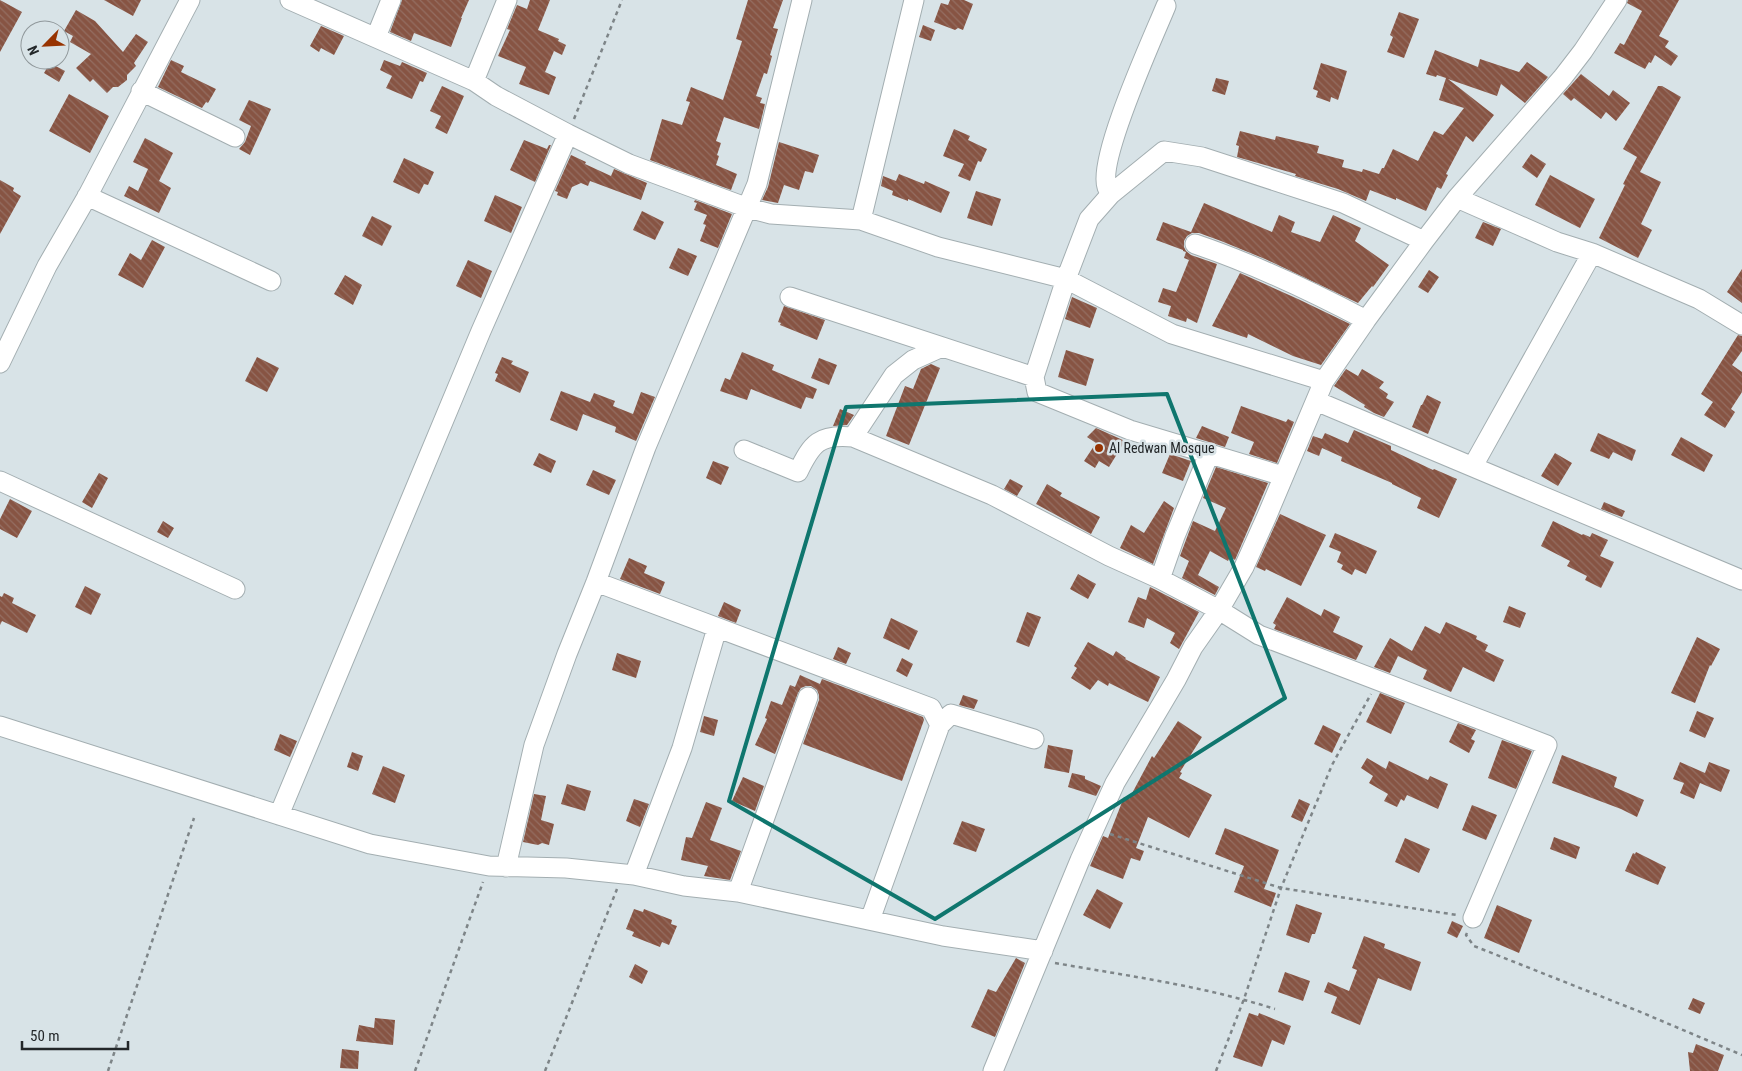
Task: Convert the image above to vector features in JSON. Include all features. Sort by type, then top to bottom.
[{"type":"street","points":[[0,363],[47,266],[87,196],[190,0]]},
{"type":"street","points":[[290,0],[474,81],[496,96],[629,164],[748,208],[771,214],[861,220],[938,247],[1066,279],[1172,334],[1324,381]]},
{"type":"street","points":[[376,37],[391,0]]},
{"type":"street","points":[[474,81],[507,0]]},
{"type":"street","points":[[498,866],[534,745],[567,654],[646,447],[757,184],[802,0]]},
{"type":"street","points":[[861,220],[914,0]]},
{"type":"street","points":[[993,1071],[1115,783],[1176,680],[1193,647],[1219,610],[1244,567],[1324,381],[1366,320],[1457,198],[1563,77],[1588,45],[1617,0]]},
{"type":"street","points":[[1111,194],[1106,186],[1110,147],[1166,6]]},
{"type":"street","points":[[141,92],[235,137]]},
{"type":"street","points":[[279,815],[477,339],[568,134]]},
{"type":"street","points":[[1283,476],[1130,430],[1037,392],[1034,377],[1066,279],[1089,220],[1111,194],[1164,151],[1202,157],[1343,203],[1424,241]]},
{"type":"street","points":[[87,196],[271,282]]},
{"type":"street","points":[[1457,198],[1557,242],[1592,253],[1699,299],[1742,325]]},
{"type":"street","points":[[1195,244],[1219,252],[1314,293],[1366,320]]},
{"type":"street","points":[[1473,466],[1592,253]]},
{"type":"street","points":[[790,297],[1034,377]]},
{"type":"street","points":[[853,437],[894,375],[913,360],[942,347]]},
{"type":"street","points":[[1316,400],[1742,580]]},
{"type":"street","points":[[744,450],[798,472],[808,451],[824,439],[836,436],[853,437],[992,495],[1109,556],[1160,579],[1219,610],[1259,635],[1547,745],[1474,918]]},
{"type":"street","points":[[1160,579],[1175,536],[1209,454]]},
{"type":"street","points":[[0,481],[235,589]]},
{"type":"street","points":[[596,582],[931,708],[940,725]]},
{"type":"street","points":[[628,874],[682,748],[717,628]]},
{"type":"street","points":[[738,892],[808,697]]},
{"type":"street","points":[[870,920],[940,725],[951,714],[1034,739]]},
{"type":"street","points":[[0,726],[370,844],[498,866],[566,868],[628,874],[684,886],[738,892],[1041,956]]},
{"type":"path","points":[[568,134],[622,0]]},
{"type":"path","points":[[1216,1071],[1244,999],[1281,888],[1332,765],[1379,680]]},
{"type":"path","points":[[108,1071],[194,818]]},
{"type":"path","points":[[1094,830],[1281,888],[1474,918],[1466,936],[1474,946],[1643,1013],[1742,1055]]},
{"type":"path","points":[[415,1071],[498,866]]},
{"type":"path","points":[[544,1071],[628,874]]},
{"type":"path","points":[[1041,956],[1184,985],[1244,999],[1275,1009]]},
{"type":"highlighted area","points":[[1167,394],[1285,698],[935,919],[729,801],[846,407]]},
{"type":"building","points":[[0,0],[22,12],[0,52]]},
{"type":"building","points":[[104,0],[141,0],[133,16]]},
{"type":"building","points":[[402,0],[469,0],[451,47],[414,33],[411,41],[390,32]]},
{"type":"building","points":[[530,0],[550,0],[538,30],[559,39],[558,41],[566,45],[562,55],[554,51],[545,72],[556,77],[549,95],[519,84],[526,67],[498,56],[510,30],[507,29],[517,5],[527,9]]},
{"type":"building","points":[[748,0],[783,0],[773,28],[778,29],[770,55],[772,56],[767,74],[764,73],[756,96],[762,98],[760,103],[765,104],[759,129],[724,117],[716,141],[721,143],[716,165],[737,174],[731,190],[650,160],[662,119],[682,125],[690,102],[686,101],[691,87],[723,100],[742,41],[736,39]]},
{"type":"building","points":[[950,0],[964,0],[973,4],[963,30],[958,28],[955,30],[934,22],[941,3],[948,5]]},
{"type":"building","points":[[1628,0],[1679,0],[1659,36],[1669,41],[1665,47],[1678,56],[1671,66],[1655,55],[1645,69],[1614,53],[1620,43],[1624,45],[1642,11],[1627,3]]},
{"type":"building","points":[[76,10],[95,21],[123,52],[136,34],[148,42],[134,63],[136,66],[127,75],[127,80],[118,87],[113,87],[107,93],[93,79],[90,82],[76,68],[91,54],[70,42],[73,36],[70,34],[70,20]]},
{"type":"building","points":[[1399,12],[1419,19],[1404,58],[1387,52],[1393,37],[1390,35]]},
{"type":"building","points":[[923,25],[935,30],[931,41],[919,37]]},
{"type":"building","points":[[321,26],[344,36],[334,55],[321,48],[319,52],[310,46]]},
{"type":"building","points":[[1435,50],[1478,67],[1480,59],[1519,72],[1527,62],[1548,77],[1525,103],[1501,84],[1497,96],[1448,79],[1494,115],[1473,142],[1466,136],[1446,174],[1448,175],[1441,189],[1437,187],[1426,211],[1396,198],[1396,200],[1370,190],[1366,201],[1338,189],[1295,176],[1296,174],[1237,157],[1239,146],[1236,145],[1240,131],[1275,140],[1276,136],[1319,146],[1317,153],[1344,160],[1342,167],[1362,172],[1363,169],[1379,174],[1393,149],[1418,161],[1434,131],[1443,135],[1464,108],[1439,100],[1446,78],[1426,74]]},
{"type":"building","points":[[171,60],[184,66],[181,72],[216,89],[208,103],[206,102],[202,108],[158,87]]},
{"type":"building","points":[[384,60],[400,66],[402,62],[427,73],[423,82],[420,81],[412,99],[386,88],[392,76],[380,70]]},
{"type":"building","points":[[1321,63],[1347,71],[1338,100],[1331,97],[1330,102],[1316,97],[1318,91],[1313,89]]},
{"type":"building","points":[[46,70],[65,71],[59,82],[44,73]]},
{"type":"building","points":[[1581,74],[1609,96],[1613,90],[1630,103],[1616,121],[1606,112],[1601,119],[1574,98],[1571,101],[1563,94]]},
{"type":"building","points":[[1216,78],[1229,81],[1225,95],[1212,91]]},
{"type":"building","points":[[442,86],[464,96],[447,134],[435,128],[441,116],[430,111]]},
{"type":"building","points":[[1658,86],[1662,86],[1681,97],[1640,172],[1661,182],[1641,224],[1652,230],[1638,258],[1599,238],[1637,157],[1623,149]]},
{"type":"building","points":[[69,94],[109,116],[90,153],[49,131]]},
{"type":"building","points":[[249,100],[271,109],[250,155],[239,149],[245,142],[251,126],[239,120]]},
{"type":"building","points":[[954,129],[970,136],[968,140],[987,149],[981,162],[978,161],[970,181],[958,176],[964,164],[943,156]]},
{"type":"building","points":[[145,138],[173,153],[159,181],[171,188],[159,213],[124,196],[129,186],[138,191],[148,169],[133,162]]},
{"type":"building","points":[[524,140],[547,149],[551,145],[535,182],[510,170]]},
{"type":"building","points":[[779,142],[819,155],[813,173],[805,171],[799,190],[784,185],[778,203],[762,200],[768,187]]},
{"type":"building","points":[[1531,154],[1546,164],[1537,178],[1522,167]]},
{"type":"building","points":[[571,155],[611,176],[614,169],[647,183],[641,200],[590,181],[588,186],[581,183],[572,187],[567,199],[557,195],[558,192],[555,191]]},
{"type":"building","points":[[404,158],[434,172],[428,185],[424,184],[419,194],[393,182]]},
{"type":"building","points":[[899,174],[924,184],[925,181],[950,192],[941,213],[908,199],[908,201],[892,195],[893,191],[881,186],[883,176],[896,181]]},
{"type":"building","points":[[1550,175],[1595,199],[1580,228],[1535,205]]},
{"type":"building","points":[[0,180],[14,188],[13,191],[21,196],[0,234]]},
{"type":"building","points":[[976,191],[1001,199],[992,226],[967,218]]},
{"type":"building","points":[[495,195],[522,207],[511,233],[484,221]]},
{"type":"building","points":[[695,200],[732,214],[718,248],[700,241],[706,225],[703,224],[707,215],[694,210],[697,203],[694,202]]},
{"type":"building","points":[[1204,203],[1272,232],[1279,215],[1295,222],[1291,232],[1320,242],[1333,215],[1361,228],[1355,241],[1389,265],[1373,287],[1358,303],[1265,259],[1199,233],[1192,233],[1184,241],[1186,251],[1191,255],[1217,264],[1197,323],[1187,318],[1186,322],[1168,316],[1171,306],[1158,302],[1163,288],[1176,292],[1189,260],[1184,258],[1186,252],[1183,250],[1156,240],[1163,222],[1191,232]]},
{"type":"building","points":[[642,211],[664,222],[655,240],[633,230]]},
{"type":"building","points":[[372,216],[392,226],[382,246],[362,236]]},
{"type":"building","points":[[1483,222],[1501,229],[1493,246],[1475,238]]},
{"type":"building","points":[[152,240],[165,247],[143,288],[118,275],[130,253],[141,260]]},
{"type":"building","points":[[678,248],[697,256],[688,276],[669,268]]},
{"type":"building","points":[[468,260],[492,271],[481,298],[456,286]]},
{"type":"building","points":[[1742,269],[1742,303],[1727,292]]},
{"type":"building","points":[[1429,270],[1439,277],[1428,293],[1418,287]]},
{"type":"building","points":[[1240,273],[1350,324],[1321,365],[1293,356],[1248,334],[1247,338],[1212,326]]},
{"type":"building","points":[[345,275],[362,285],[353,305],[334,294]]},
{"type":"building","points":[[1072,297],[1097,308],[1090,328],[1065,319]]},
{"type":"building","points":[[784,306],[825,320],[817,340],[780,325],[781,323],[778,322]]},
{"type":"building","points":[[1738,335],[1742,336],[1742,351],[1732,365],[1742,372],[1742,392],[1731,409],[1735,412],[1725,428],[1704,415],[1713,402],[1701,394]]},
{"type":"building","points":[[1066,350],[1094,359],[1086,386],[1058,377]]},
{"type":"building","points":[[742,352],[774,365],[772,370],[817,389],[813,399],[806,397],[801,409],[751,389],[747,400],[720,391],[725,378],[730,380]]},
{"type":"building","points":[[257,357],[279,368],[267,392],[245,381]]},
{"type":"building","points":[[502,357],[513,361],[511,364],[529,372],[520,393],[495,381],[498,374],[495,373]]},
{"type":"building","points":[[819,358],[837,365],[829,385],[811,378]]},
{"type":"building","points":[[931,364],[940,368],[909,445],[886,436],[905,386],[913,389],[921,369]]},
{"type":"building","points":[[1346,369],[1358,376],[1362,369],[1384,382],[1379,388],[1388,394],[1386,398],[1394,402],[1384,417],[1364,407],[1365,405],[1334,386]]},
{"type":"building","points":[[561,391],[590,402],[594,393],[615,401],[613,406],[633,414],[641,392],[655,397],[636,441],[615,432],[616,427],[583,414],[577,431],[550,420]]},
{"type":"building","points":[[1427,395],[1441,402],[1428,434],[1412,427]]},
{"type":"building","points":[[1241,406],[1286,422],[1288,419],[1294,422],[1277,463],[1249,454],[1254,442],[1231,433]]},
{"type":"building","points":[[840,409],[854,415],[847,425],[833,426]]},
{"type":"building","points":[[1202,426],[1229,437],[1225,447],[1196,438]]},
{"type":"building","points":[[1096,428],[1125,441],[1109,467],[1099,461],[1095,468],[1084,461],[1096,443],[1087,437]]},
{"type":"building","points":[[1354,430],[1391,446],[1391,450],[1433,470],[1457,479],[1439,518],[1417,508],[1421,498],[1341,461],[1342,457],[1322,448],[1319,456],[1307,451],[1313,436],[1322,439],[1325,433],[1348,443]]},
{"type":"building","points":[[1598,433],[1636,450],[1632,461],[1613,452],[1609,459],[1590,451]]},
{"type":"building","points":[[1681,437],[1713,455],[1704,472],[1671,455]]},
{"type":"building","points":[[539,453],[556,461],[551,473],[533,465]]},
{"type":"building","points":[[1555,453],[1572,463],[1558,486],[1541,476]]},
{"type":"building","points":[[1170,454],[1191,461],[1183,481],[1162,473]]},
{"type":"building","points":[[713,461],[729,467],[721,485],[706,478]]},
{"type":"building","points":[[1216,467],[1268,483],[1235,560],[1230,557],[1228,561],[1210,551],[1198,575],[1219,587],[1215,595],[1182,578],[1189,561],[1180,556],[1193,521],[1215,531],[1226,508],[1203,498]]},
{"type":"building","points":[[593,470],[616,480],[609,495],[586,485]]},
{"type":"building","points":[[99,473],[108,478],[92,508],[82,502]]},
{"type":"building","points":[[1010,479],[1023,486],[1017,496],[1004,489]]},
{"type":"building","points":[[1047,484],[1062,493],[1060,496],[1100,517],[1091,534],[1036,504]]},
{"type":"building","points":[[10,499],[32,511],[17,538],[0,529],[0,519]]},
{"type":"building","points":[[1164,501],[1174,508],[1153,564],[1120,548],[1131,525],[1144,533]]},
{"type":"building","points":[[1604,502],[1625,511],[1622,517],[1601,509]]},
{"type":"building","points":[[1280,514],[1326,535],[1301,586],[1266,569],[1265,571],[1256,567]]},
{"type":"building","points":[[163,521],[174,528],[168,538],[157,532]]},
{"type":"building","points":[[1553,521],[1582,535],[1590,537],[1592,533],[1608,540],[1600,556],[1614,562],[1601,588],[1585,580],[1587,576],[1567,566],[1570,561],[1541,546]]},
{"type":"building","points":[[1335,533],[1377,551],[1366,574],[1355,569],[1352,575],[1341,569],[1343,565],[1337,562],[1341,552],[1329,547]]},
{"type":"building","points":[[629,558],[647,566],[644,573],[665,582],[660,594],[620,579]]},
{"type":"building","points":[[1078,574],[1096,584],[1088,599],[1070,589]]},
{"type":"building","points":[[85,586],[101,594],[91,615],[75,607]]},
{"type":"building","points":[[1150,587],[1199,612],[1179,649],[1170,643],[1175,633],[1147,618],[1144,628],[1128,622],[1138,597],[1146,600]]},
{"type":"building","points":[[4,593],[14,598],[12,603],[36,615],[27,633],[2,621],[0,625],[0,596],[2,597]]},
{"type":"building","points":[[1287,597],[1321,616],[1324,609],[1340,617],[1333,632],[1363,646],[1356,660],[1274,629],[1276,625],[1273,623]]},
{"type":"building","points":[[724,602],[741,610],[736,623],[718,616]]},
{"type":"building","points":[[1509,606],[1526,613],[1520,628],[1503,622]]},
{"type":"building","points":[[1027,612],[1041,617],[1029,647],[1016,642]]},
{"type":"building","points":[[891,618],[918,631],[909,650],[883,638]]},
{"type":"building","points":[[1446,622],[1477,636],[1476,639],[1488,645],[1485,651],[1504,660],[1494,682],[1463,667],[1451,692],[1423,679],[1427,670],[1398,656],[1390,673],[1374,667],[1390,638],[1412,651],[1425,626],[1440,634]]},
{"type":"building","points":[[1697,637],[1720,649],[1710,665],[1695,703],[1671,693]]},
{"type":"building","points":[[1088,642],[1113,656],[1116,651],[1125,659],[1160,677],[1148,702],[1109,683],[1108,686],[1098,680],[1090,690],[1071,678],[1077,668],[1074,666]]},
{"type":"building","points":[[838,647],[851,653],[846,664],[833,659]]},
{"type":"building","points":[[617,653],[641,661],[636,678],[612,670]]},
{"type":"building","points":[[902,658],[913,664],[907,677],[896,671]]},
{"type":"building","points":[[800,675],[820,684],[822,679],[923,717],[924,720],[902,781],[803,744],[819,700],[817,690],[811,686],[801,688],[798,693],[775,754],[755,745],[767,719],[765,718],[771,701],[782,705],[790,685],[795,687]]},
{"type":"building","points":[[1380,693],[1405,703],[1391,734],[1366,722]]},
{"type":"building","points":[[963,695],[978,700],[974,709],[959,705]]},
{"type":"building","points":[[1697,711],[1714,718],[1705,738],[1689,731]]},
{"type":"building","points":[[704,716],[718,720],[714,736],[700,732]]},
{"type":"building","points":[[1178,721],[1202,737],[1180,772],[1182,773],[1179,778],[1212,795],[1189,838],[1148,817],[1136,848],[1144,851],[1140,861],[1131,858],[1123,879],[1090,866],[1103,836],[1108,838],[1124,797],[1129,799],[1152,756],[1154,758]]},
{"type":"building","points":[[1458,723],[1476,730],[1471,739],[1475,741],[1469,753],[1449,742]]},
{"type":"building","points":[[1323,725],[1341,734],[1332,753],[1314,744]]},
{"type":"building","points":[[280,734],[297,741],[290,757],[274,750]]},
{"type":"building","points":[[1502,740],[1532,751],[1516,789],[1488,778]]},
{"type":"building","points":[[1048,745],[1073,750],[1069,773],[1044,768]]},
{"type":"building","points":[[352,752],[363,756],[358,771],[347,767]]},
{"type":"building","points":[[1562,755],[1617,777],[1614,787],[1644,800],[1637,817],[1552,783]]},
{"type":"building","points":[[1367,758],[1386,769],[1389,761],[1428,780],[1430,776],[1448,784],[1438,809],[1407,795],[1404,801],[1401,799],[1397,807],[1384,801],[1388,794],[1369,783],[1373,776],[1361,768]]},
{"type":"building","points":[[1680,762],[1705,773],[1709,762],[1730,770],[1721,792],[1700,783],[1694,799],[1680,793],[1684,783],[1673,779]]},
{"type":"building","points":[[383,766],[405,775],[395,803],[372,794]]},
{"type":"building","points":[[1072,773],[1085,776],[1085,779],[1101,786],[1096,796],[1068,787]]},
{"type":"building","points":[[743,777],[764,786],[755,811],[732,801]]},
{"type":"building","points":[[567,784],[591,791],[585,811],[561,804]]},
{"type":"building","points":[[534,794],[546,796],[541,820],[554,824],[549,845],[523,842]]},
{"type":"building","points":[[634,799],[649,804],[640,827],[626,821]]},
{"type":"building","points":[[1299,799],[1310,804],[1302,822],[1291,817]]},
{"type":"building","points":[[706,802],[722,808],[710,840],[741,851],[730,880],[704,876],[708,866],[681,860],[686,837],[692,838]]},
{"type":"building","points":[[1472,805],[1497,815],[1486,840],[1462,830]]},
{"type":"building","points":[[962,821],[985,829],[976,852],[953,844]]},
{"type":"building","points":[[1225,828],[1279,850],[1264,889],[1276,893],[1271,907],[1234,892],[1244,866],[1215,854]]},
{"type":"building","points":[[1554,837],[1580,847],[1576,859],[1550,849]]},
{"type":"building","points":[[1405,838],[1430,849],[1419,873],[1395,862]]},
{"type":"building","points":[[1636,852],[1666,867],[1658,885],[1625,871],[1633,853],[1635,854]]},
{"type":"building","points":[[1097,889],[1123,903],[1110,929],[1083,915]]},
{"type":"building","points":[[1296,904],[1322,913],[1315,934],[1312,934],[1309,943],[1286,935]]},
{"type":"building","points":[[1497,905],[1532,920],[1519,953],[1484,938]]},
{"type":"building","points":[[634,909],[643,912],[644,909],[672,920],[671,924],[677,926],[669,945],[662,942],[660,947],[632,936],[634,932],[626,929]]},
{"type":"building","points":[[1452,921],[1463,926],[1457,938],[1447,933]]},
{"type":"building","points":[[1364,936],[1385,944],[1384,948],[1421,962],[1411,991],[1378,978],[1360,1025],[1331,1013],[1337,997],[1324,992],[1328,982],[1349,991],[1357,970],[1352,968]]},
{"type":"building","points":[[1016,958],[1025,963],[995,1037],[971,1027],[988,989],[996,992]]},
{"type":"building","points":[[635,964],[648,971],[642,984],[629,977]]},
{"type":"building","points":[[1285,972],[1310,981],[1303,1001],[1278,992]]},
{"type":"building","points":[[1693,998],[1705,1003],[1700,1014],[1688,1009]]},
{"type":"building","points":[[1249,1013],[1258,1016],[1259,1013],[1291,1026],[1284,1045],[1272,1040],[1262,1067],[1233,1057]]},
{"type":"building","points":[[375,1018],[395,1020],[393,1045],[356,1041],[359,1025],[374,1028]]},
{"type":"building","points":[[1696,1044],[1724,1055],[1718,1071],[1690,1071],[1688,1052],[1693,1053]]},
{"type":"building","points":[[342,1049],[359,1051],[358,1069],[340,1068]]},
{"type":"place","name":"Al Redwan Mosque","points":[[1099,448]]}]
